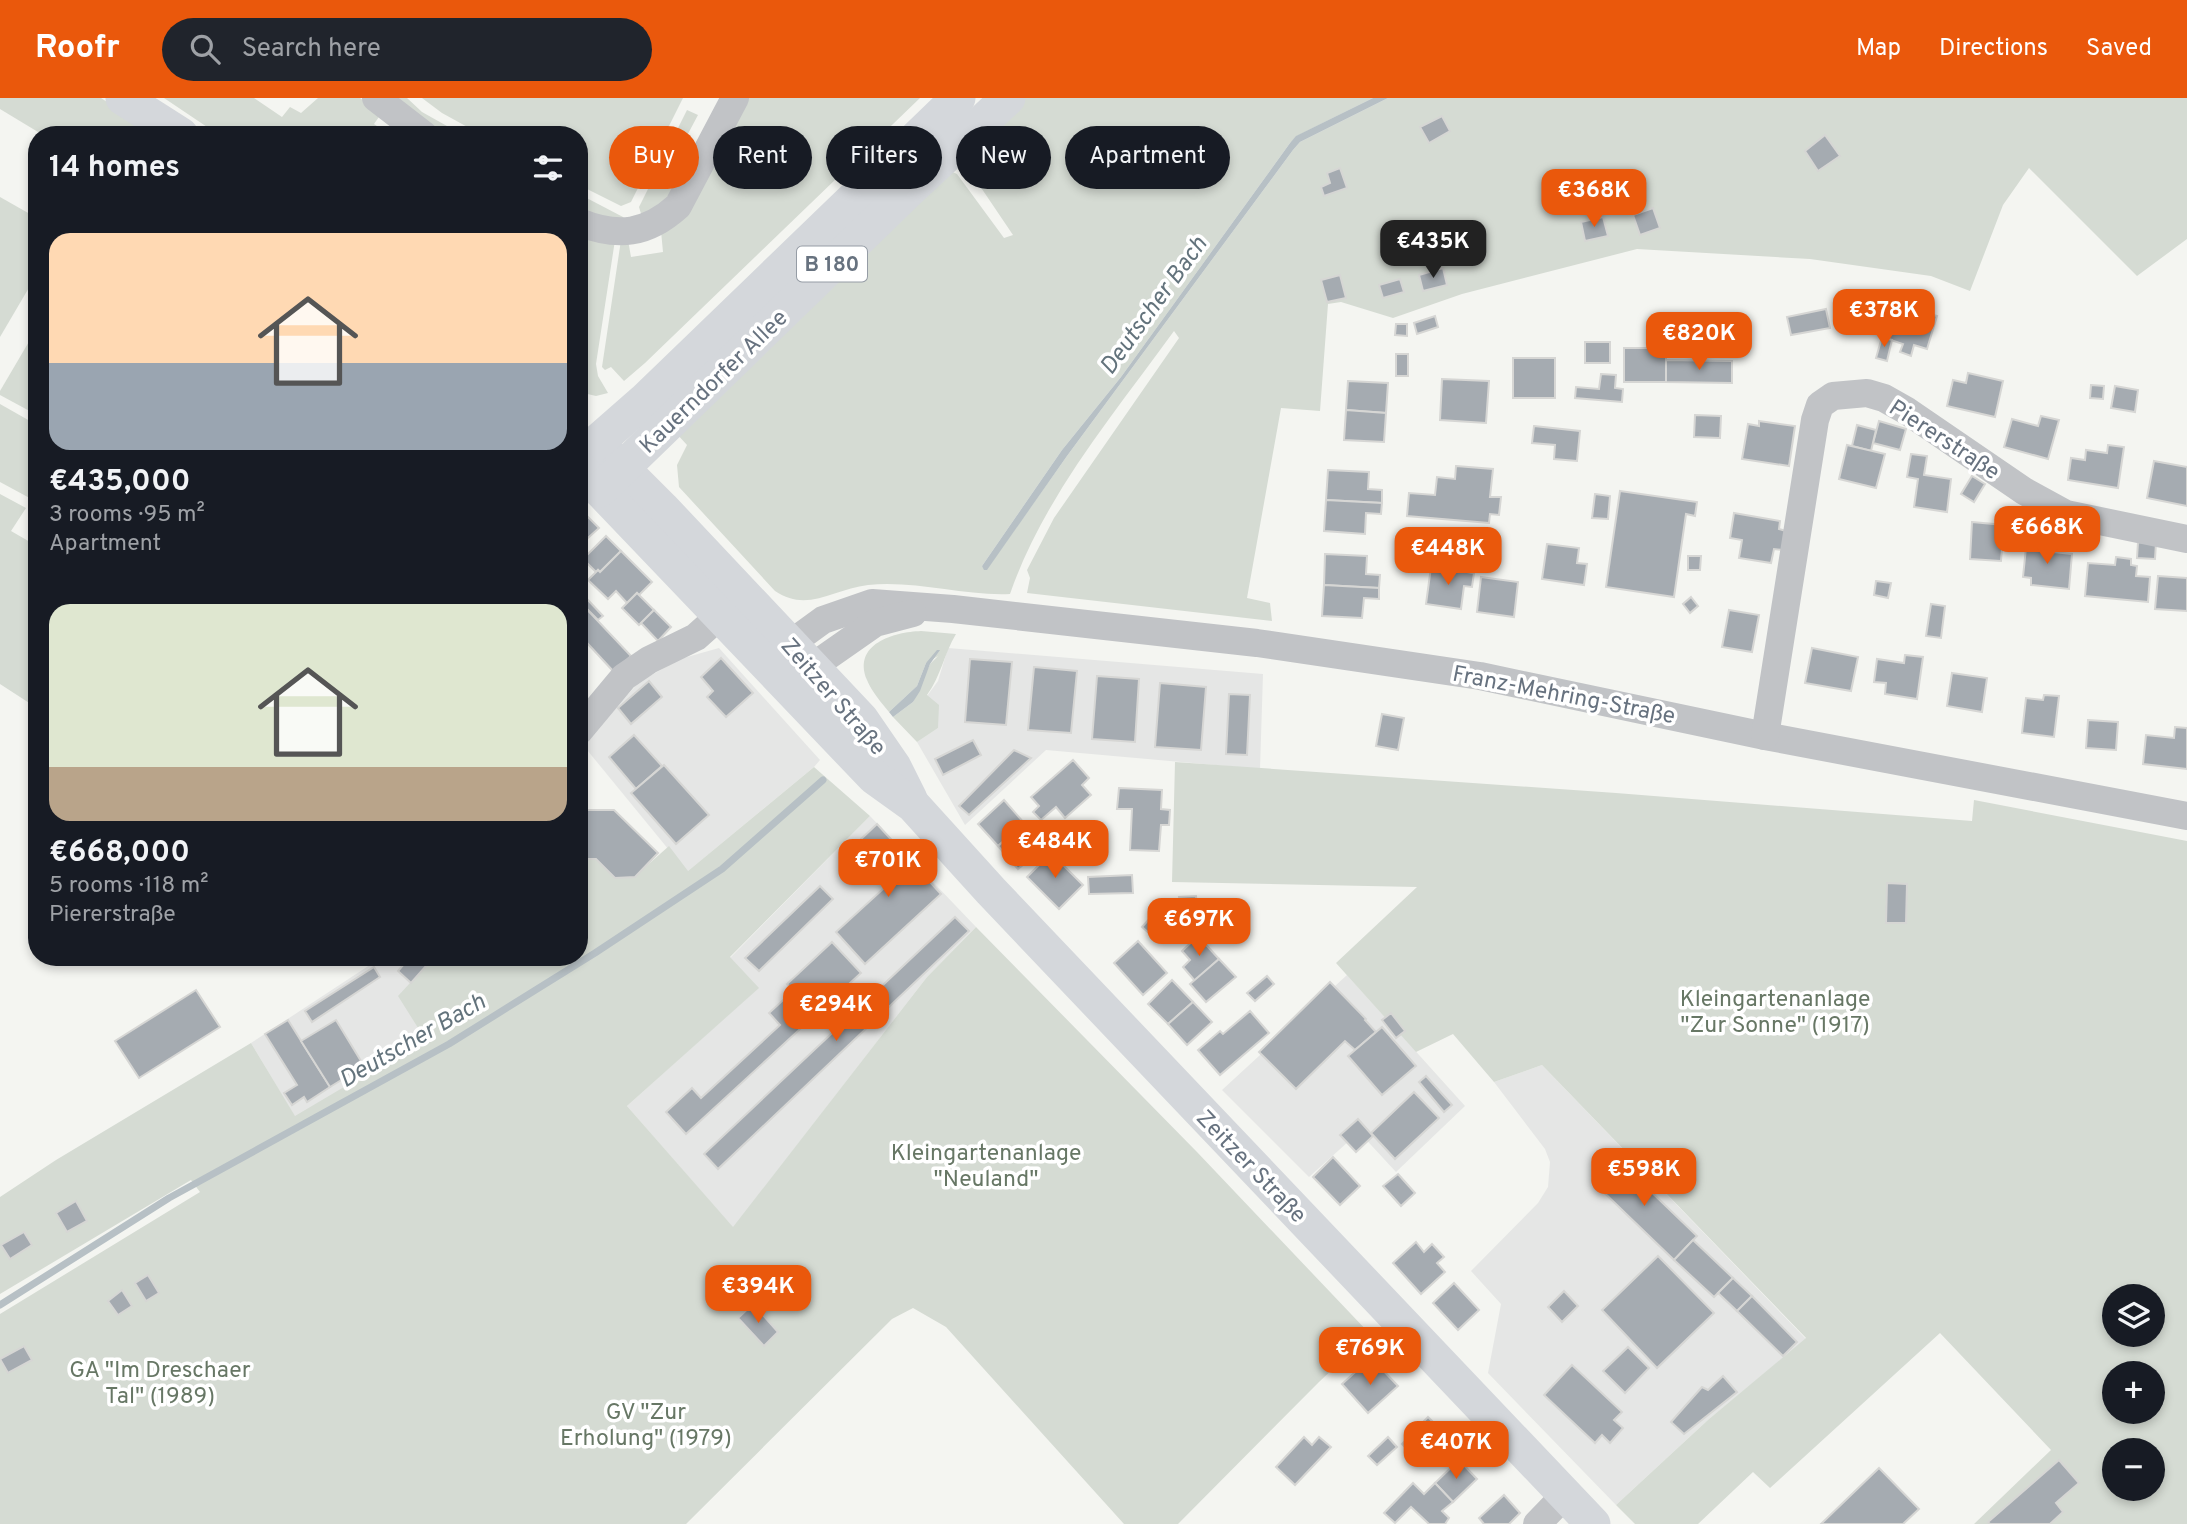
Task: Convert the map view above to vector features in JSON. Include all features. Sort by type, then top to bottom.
[{"type":"main road","points":[[123,98],[167,126]]},
{"type":"main road","name":"Kauerndorfer Allee","points":[[593,459],[644,401],[958,98]]},
{"type":"main road","name":"Kauerndorfer Allee","points":[[593,459],[898,200],[1008,98]]},
{"type":"main road","name":"Zeitzer Straße","points":[[593,459],[789,666],[874,778],[913,805],[991,891],[1593,1524]]},
{"type":"street","points":[[376,98],[412,126]]},
{"type":"street","points":[[588,225],[601,229],[628,231],[650,227],[666,217],[678,206],[735,98]]},
{"type":"street","name":"Piererstraße","points":[[1765,736],[1815,419],[1820,405],[1833,396],[1867,393],[1884,398],[2024,491],[2066,514],[2187,539]]},
{"type":"street","points":[[588,720],[624,677],[649,660],[696,638],[731,606]]},
{"type":"street","name":"Franz-Mehring-Straße","points":[[789,666],[875,623],[936,607],[1257,643],[1480,676],[1765,736],[2187,816]]},
{"type":"street","points":[[1537,1524],[1565,1495]]},
{"type":"shaded area","points":[[1373,98],[1388,98],[1300,142],[1293,150],[1067,456],[987,570],[984,570],[982,566],[1062,450],[1121,377],[1290,143],[1296,136]]},
{"type":"shaded area","points":[[719,648],[820,760],[687,872],[588,751],[588,739],[639,682],[680,659]]},
{"type":"shaded area","points":[[948,648],[1263,674],[1260,769],[1046,750],[965,825],[917,742],[938,728],[927,696],[938,681]]},
{"type":"shaded area","points":[[940,650],[930,664],[913,702],[893,717],[889,712],[917,686],[926,663]]},
{"type":"shaded area","points":[[870,816],[976,927],[927,977],[733,1228],[627,1106],[758,988],[730,958]]},
{"type":"shaded area","points":[[368,966],[539,966],[426,1039],[295,1117],[251,1043]]},
{"type":"shaded area","points":[[1347,975],[1465,1106],[1396,1172],[1359,1132],[1309,1177],[1222,1090]]},
{"type":"shaded area","points":[[1542,1065],[1806,1339],[1709,1419],[1616,1505],[1488,1373],[1501,1304],[1471,1271],[1538,1203],[1548,1187],[1550,1162],[1545,1149],[1494,1082]]},
{"type":"green space","points":[[0,98],[101,98],[143,126],[28,126],[0,109]]},
{"type":"green space","points":[[164,98],[254,98],[282,117],[290,107],[301,113],[318,98],[360,98],[381,114],[374,124],[377,126],[206,126]]},
{"type":"green space","points":[[392,98],[407,98],[422,112],[447,126],[431,126]]},
{"type":"green space","points":[[422,98],[683,98],[669,126],[609,126],[609,189],[638,189],[631,202],[621,206],[588,190],[588,126],[466,126]]},
{"type":"green space","points":[[744,98],[920,98],[891,126],[826,126],[826,189],[624,381],[611,367],[605,370],[602,367],[621,240],[628,240],[631,257],[663,252],[661,231],[687,189],[699,189],[699,170],[713,148],[713,189],[812,189],[812,126],[727,126]]},
{"type":"green space","points":[[1025,98],[1373,98],[1297,136],[1290,143],[1121,377],[1062,450],[982,566],[987,569],[1293,150],[1300,142],[1388,98],[2187,98],[2187,239],[2137,276],[2029,168],[2003,205],[1970,291],[1931,276],[1810,259],[1637,249],[1462,294],[1393,318],[1341,302],[1328,304],[1320,411],[1281,408],[1247,598],[1270,603],[1272,621],[1027,593],[1030,578],[1027,570],[1054,518],[1179,338],[1174,331],[1061,490],[1024,558],[1010,594],[886,584],[856,587],[810,600],[787,597],[775,591],[679,487],[677,465],[687,445],[676,433],[928,189],[942,189],[942,176],[948,170],[956,174],[956,189],[968,189],[1004,238],[1013,235],[982,189],[1051,189],[1051,126],[995,126]]},
{"type":"green space","points":[[687,110],[698,115],[692,126],[679,126]]},
{"type":"green space","points":[[648,189],[673,189],[660,207],[642,217],[639,207]]},
{"type":"green space","points":[[0,197],[28,213],[28,289],[0,337]]},
{"type":"green space","points":[[588,199],[623,217],[625,221],[588,214]]},
{"type":"green space","points":[[588,236],[615,240],[596,364],[598,376],[608,393],[596,396],[588,394]]},
{"type":"green space","points":[[28,343],[28,410],[0,395]]},
{"type":"green space","points":[[0,404],[28,420],[28,497],[0,482]]},
{"type":"green space","points":[[0,494],[26,508],[11,531],[28,541],[28,702],[0,684]]},
{"type":"green space","points":[[921,631],[956,634],[927,695],[939,705],[938,728],[917,742],[893,717],[913,702],[930,664],[938,656],[926,663],[917,686],[889,712],[871,689],[864,668],[865,657],[878,642],[899,634]]},
{"type":"green space","name":"Kleingartenanlage \"Zur Sonne\" (1917)","points":[[1175,762],[1972,821],[1974,800],[2187,841],[2187,1524],[1974,1524],[2051,1450],[1940,1333],[1770,1488],[1753,1472],[1698,1524],[1635,1524],[1616,1505],[1709,1419],[1806,1338],[1542,1065],[1494,1082],[1453,1034],[1416,1052],[1336,963],[1417,887],[1172,882]]},
{"type":"green space","points":[[814,767],[870,816],[730,957],[759,988],[627,1106],[733,1227],[927,977],[976,927],[1197,1152],[1370,1334],[1178,1524],[1124,1524],[946,1327],[913,1308],[892,1319],[686,1524],[0,1524],[0,1314],[200,1192],[191,1180],[0,1294],[0,1197],[56,1160],[251,1043],[295,1116],[425,1039],[398,996],[426,966],[588,966],[588,859],[596,859],[615,878],[634,877],[669,846],[688,871]]},
{"type":"building","points":[[1442,116],[1450,131],[1429,143],[1420,127]]},
{"type":"building","points":[[1825,135],[1840,156],[1818,171],[1805,151]]},
{"type":"building","points":[[1340,168],[1347,188],[1324,196],[1321,187],[1330,183],[1327,173]]},
{"type":"building","points":[[1653,208],[1660,228],[1640,235],[1633,215]]},
{"type":"building","points":[[1603,217],[1608,236],[1585,241],[1581,222]]},
{"type":"building","points":[[1443,268],[1447,285],[1423,291],[1419,275]]},
{"type":"building","points":[[1340,275],[1346,298],[1327,302],[1321,280]]},
{"type":"building","points":[[1400,279],[1404,292],[1383,298],[1379,285]]},
{"type":"building","points":[[1891,305],[1906,309],[1904,318],[1918,323],[1921,312],[1937,316],[1927,349],[1914,345],[1911,356],[1900,352],[1903,344],[1882,337]]},
{"type":"building","points":[[1839,307],[1877,310],[1875,331],[1837,328]]},
{"type":"building","points":[[1826,309],[1830,328],[1791,335],[1787,317]]},
{"type":"building","points":[[1435,316],[1438,327],[1417,334],[1414,323]]},
{"type":"building","points":[[1396,324],[1407,324],[1407,336],[1395,335]]},
{"type":"building","points":[[1882,337],[1892,340],[1887,361],[1876,358]]},
{"type":"building","points":[[1585,342],[1610,342],[1610,363],[1585,363]]},
{"type":"building","points":[[1624,348],[1666,348],[1666,382],[1624,382]]},
{"type":"building","points":[[1396,354],[1408,354],[1408,376],[1396,376]]},
{"type":"building","points":[[1513,358],[1555,358],[1555,398],[1513,398]]},
{"type":"building","points":[[1666,360],[1732,361],[1732,383],[1666,382]]},
{"type":"building","points":[[1968,373],[2003,381],[1995,417],[1947,406],[1953,380],[1966,383]]},
{"type":"building","points":[[1601,374],[1616,375],[1615,388],[1623,389],[1622,402],[1575,398],[1576,387],[1599,389]]},
{"type":"building","points":[[1442,379],[1489,381],[1486,423],[1440,420]]},
{"type":"building","points":[[1348,381],[1388,383],[1386,413],[1346,410]]},
{"type":"building","points":[[2091,385],[2104,386],[2103,399],[2090,398]]},
{"type":"building","points":[[2115,386],[2138,390],[2135,412],[2111,408]]},
{"type":"building","points":[[1346,410],[1386,413],[1384,442],[1344,440]]},
{"type":"building","points":[[1695,415],[1721,416],[1720,438],[1694,437]]},
{"type":"building","points":[[2041,416],[2059,420],[2048,459],[2004,447],[2012,419],[2038,426]]},
{"type":"building","points":[[1759,421],[1795,426],[1789,466],[1742,459],[1748,424],[1759,426]]},
{"type":"building","points":[[1879,421],[1906,429],[1900,450],[1873,443]]},
{"type":"building","points":[[1857,425],[1876,430],[1871,451],[1852,446]]},
{"type":"building","points":[[1534,426],[1580,431],[1577,461],[1554,459],[1555,445],[1532,443]]},
{"type":"building","points":[[1847,445],[1885,454],[1876,488],[1839,479]]},
{"type":"building","points":[[2108,445],[2124,447],[2118,488],[2068,480],[2071,458],[2085,460],[2086,450],[2107,453]]},
{"type":"building","points":[[1911,454],[1927,456],[1924,475],[1951,479],[1947,512],[1914,507],[1918,479],[1907,477]]},
{"type":"building","points":[[2154,461],[2187,467],[2187,506],[2147,498]]},
{"type":"building","points":[[1456,466],[1493,469],[1490,497],[1501,497],[1499,515],[1490,514],[1489,523],[1407,516],[1409,493],[1435,495],[1437,477],[1455,479]]},
{"type":"building","points":[[1328,470],[1369,472],[1368,489],[1382,490],[1382,503],[1326,500]]},
{"type":"building","points":[[1972,476],[1985,484],[1974,502],[1961,494]]},
{"type":"building","points":[[1620,491],[1697,502],[1695,516],[1686,514],[1674,597],[1606,587]]},
{"type":"building","points":[[1595,494],[1610,496],[1608,519],[1592,518]]},
{"type":"building","points":[[1326,500],[1382,503],[1381,514],[1366,513],[1365,534],[1324,531]]},
{"type":"building","points":[[1734,513],[1780,521],[1779,529],[1786,531],[1783,550],[1774,549],[1771,563],[1739,558],[1742,540],[1730,538]]},
{"type":"building","points":[[588,517],[599,528],[588,538]]},
{"type":"building","points":[[1972,522],[2004,525],[2001,561],[1970,559]]},
{"type":"building","points":[[606,536],[621,551],[600,572],[596,572],[588,564],[588,554]]},
{"type":"building","points":[[2027,538],[2046,539],[2045,551],[2072,554],[2069,589],[2031,585],[2031,578],[2023,577]]},
{"type":"building","points":[[2138,542],[2156,543],[2155,559],[2137,558]]},
{"type":"building","points":[[1547,544],[1579,548],[1577,563],[1587,564],[1584,585],[1542,579]]},
{"type":"building","points":[[621,551],[652,582],[627,603],[616,591],[608,599],[588,580]]},
{"type":"building","points":[[1325,554],[1367,556],[1366,574],[1380,575],[1379,588],[1324,585]]},
{"type":"building","points":[[1688,556],[1701,556],[1700,570],[1688,570]]},
{"type":"building","points":[[2116,557],[2131,559],[2131,565],[2137,566],[2136,576],[2150,577],[2148,602],[2085,596],[2088,563],[2115,565]]},
{"type":"building","points":[[1431,567],[1474,573],[1472,587],[1464,586],[1461,609],[1426,604]]},
{"type":"building","points":[[2158,576],[2187,578],[2187,611],[2155,609]]},
{"type":"building","points":[[1481,577],[1518,582],[1514,617],[1477,612]]},
{"type":"building","points":[[1876,581],[1891,583],[1888,598],[1874,595]]},
{"type":"building","points":[[1324,585],[1379,588],[1379,599],[1364,598],[1362,618],[1322,616]]},
{"type":"building","points":[[637,593],[654,610],[639,625],[622,608]]},
{"type":"building","points":[[1691,597],[1698,606],[1690,613],[1683,604]]},
{"type":"building","points":[[588,600],[603,616],[598,620],[588,610]]},
{"type":"building","points":[[1931,604],[1945,606],[1941,638],[1926,636]]},
{"type":"building","points":[[654,610],[671,627],[658,641],[641,623]]},
{"type":"building","points":[[1729,610],[1759,615],[1752,652],[1722,647]]},
{"type":"building","points":[[588,611],[631,656],[614,672],[588,644]]},
{"type":"building","points":[[1812,648],[1858,657],[1851,691],[1805,683]]},
{"type":"building","points":[[1905,655],[1923,657],[1917,699],[1885,694],[1886,683],[1874,682],[1877,659],[1904,663]]},
{"type":"building","points":[[721,658],[753,693],[726,717],[707,697],[713,691],[701,677]]},
{"type":"building","points":[[970,659],[1012,662],[1006,725],[965,722]]},
{"type":"building","points":[[1034,667],[1077,671],[1071,733],[1028,730]]},
{"type":"building","points":[[1952,673],[1987,678],[1982,712],[1947,706]]},
{"type":"building","points":[[1097,676],[1139,679],[1135,742],[1092,739]]},
{"type":"building","points":[[649,681],[662,697],[631,724],[618,708]]},
{"type":"building","points":[[1160,683],[1206,687],[1201,750],[1155,747]]},
{"type":"building","points":[[1229,694],[1250,695],[1247,755],[1226,754]]},
{"type":"building","points":[[2044,695],[2059,696],[2054,737],[2022,733],[2026,698],[2043,700]]},
{"type":"building","points":[[1382,714],[1404,718],[1398,750],[1376,746]]},
{"type":"building","points":[[2088,720],[2118,722],[2116,750],[2086,748]]},
{"type":"building","points":[[2175,727],[2187,728],[2187,769],[2143,764],[2146,735],[2174,738]]},
{"type":"building","points":[[634,735],[662,766],[636,789],[609,757]]},
{"type":"building","points":[[973,740],[981,755],[943,775],[935,759]]},
{"type":"building","points":[[1014,750],[1031,758],[969,815],[959,806]]},
{"type":"building","points":[[1073,760],[1089,778],[1082,785],[1091,795],[1065,818],[1056,807],[1041,820],[1033,812],[1039,806],[1031,797]]},
{"type":"building","points":[[664,765],[709,815],[676,844],[631,793]]},
{"type":"building","points":[[1119,788],[1162,790],[1161,809],[1170,810],[1169,825],[1161,825],[1159,851],[1130,850],[1132,809],[1117,809]]},
{"type":"building","points":[[1004,800],[1024,823],[998,846],[978,824]]},
{"type":"building","points":[[588,810],[614,810],[658,853],[635,877],[615,878],[596,859],[588,859]]},
{"type":"building","points":[[1024,823],[1045,846],[1018,869],[998,846]]},
{"type":"building","points":[[877,824],[941,894],[865,964],[836,932],[894,879],[859,841]]},
{"type":"building","points":[[1054,850],[1065,862],[1063,865],[1083,885],[1059,909],[1027,877]]},
{"type":"building","points":[[1132,875],[1133,893],[1089,894],[1088,877]]},
{"type":"building","points":[[1887,883],[1907,884],[1906,923],[1886,923]]},
{"type":"building","points":[[820,886],[833,899],[759,971],[745,958]]},
{"type":"building","points":[[1196,896],[1197,910],[1180,911],[1179,897]]},
{"type":"building","points":[[1162,905],[1178,920],[1158,941],[1142,927]]},
{"type":"building","points":[[955,917],[969,931],[718,1169],[704,1154]]},
{"type":"building","points":[[1198,936],[1219,959],[1195,981],[1183,967],[1190,960],[1182,951]]},
{"type":"building","points":[[1138,941],[1167,973],[1143,995],[1114,963]]},
{"type":"building","points":[[832,942],[861,973],[686,1134],[666,1112],[692,1088],[701,1098],[780,1025],[769,1013],[793,991],[787,984]]},
{"type":"building","points":[[1219,959],[1236,977],[1206,1002],[1190,984]]},
{"type":"building","points":[[402,966],[426,966],[411,983],[398,971]]},
{"type":"building","points":[[374,967],[380,977],[312,1022],[305,1011]]},
{"type":"building","points":[[1267,976],[1274,984],[1255,1001],[1247,993]]},
{"type":"building","points":[[1172,980],[1193,1002],[1168,1024],[1148,1004]]},
{"type":"building","points":[[1330,982],[1376,1032],[1355,1050],[1345,1041],[1296,1089],[1259,1052]]},
{"type":"building","points":[[196,990],[220,1027],[139,1078],[115,1041]]},
{"type":"building","points":[[1193,1002],[1212,1022],[1187,1045],[1168,1024]]},
{"type":"building","points":[[1250,1011],[1269,1033],[1220,1075],[1198,1050],[1220,1031],[1223,1034]]},
{"type":"building","points":[[1391,1013],[1405,1031],[1396,1038],[1382,1020]]},
{"type":"building","points":[[288,1020],[330,1087],[307,1102],[304,1097],[292,1105],[284,1093],[297,1085],[265,1034]]},
{"type":"building","points":[[336,1020],[364,1066],[330,1087],[301,1041]]},
{"type":"building","points":[[1382,1027],[1416,1066],[1382,1095],[1348,1056]]},
{"type":"building","points":[[1426,1076],[1452,1105],[1444,1112],[1419,1082]]},
{"type":"building","points":[[1414,1092],[1439,1118],[1395,1159],[1371,1133]]},
{"type":"building","points":[[1358,1119],[1373,1136],[1356,1152],[1340,1135]]},
{"type":"building","points":[[1333,1157],[1360,1186],[1340,1205],[1313,1177]]},
{"type":"building","points":[[1615,1157],[1697,1236],[1674,1260],[1592,1181]]},
{"type":"building","points":[[1398,1174],[1415,1193],[1401,1206],[1383,1186]]},
{"type":"building","points":[[76,1201],[87,1221],[67,1232],[56,1213]]},
{"type":"building","points":[[24,1232],[32,1245],[10,1259],[1,1245]]},
{"type":"building","points":[[1693,1240],[1733,1278],[1714,1297],[1674,1260]]},
{"type":"building","points":[[1416,1242],[1424,1252],[1432,1244],[1444,1257],[1437,1263],[1445,1272],[1421,1294],[1393,1263]]},
{"type":"building","points":[[1658,1256],[1714,1313],[1657,1368],[1602,1310]]},
{"type":"building","points":[[148,1275],[159,1293],[146,1301],[135,1283]]},
{"type":"building","points":[[1733,1278],[1752,1296],[1737,1311],[1718,1293]]},
{"type":"building","points":[[1454,1283],[1479,1310],[1458,1330],[1433,1303]]},
{"type":"building","points":[[122,1290],[132,1306],[118,1315],[108,1301]]},
{"type":"building","points":[[1564,1291],[1578,1306],[1562,1322],[1548,1307]]},
{"type":"building","points":[[1752,1296],[1797,1342],[1783,1356],[1737,1311]]},
{"type":"building","points":[[753,1304],[778,1332],[764,1346],[738,1318]]},
{"type":"building","points":[[24,1346],[32,1360],[8,1373],[0,1359]]},
{"type":"building","points":[[1628,1347],[1649,1368],[1625,1393],[1603,1371]]},
{"type":"building","points":[[1377,1364],[1398,1386],[1368,1413],[1342,1384],[1362,1366],[1368,1372]]},
{"type":"building","points":[[1572,1365],[1622,1412],[1614,1420],[1623,1428],[1610,1443],[1602,1435],[1595,1443],[1544,1395]]},
{"type":"building","points":[[1723,1376],[1737,1392],[1684,1434],[1671,1422],[1702,1387],[1708,1390]]},
{"type":"building","points":[[1428,1417],[1444,1433],[1418,1460],[1402,1444]]},
{"type":"building","points":[[1304,1437],[1312,1445],[1319,1437],[1331,1447],[1295,1485],[1276,1467]]},
{"type":"building","points":[[1388,1437],[1397,1447],[1377,1465],[1368,1456]]},
{"type":"building","points":[[1459,1460],[1477,1479],[1453,1502],[1435,1483]]},
{"type":"building","points":[[2059,1460],[2079,1483],[2056,1503],[2063,1512],[2050,1524],[1988,1522]]},
{"type":"building","points":[[1879,1468],[1919,1509],[1903,1524],[1821,1524]]},
{"type":"building","points":[[1413,1483],[1424,1494],[1435,1483],[1453,1502],[1442,1511],[1449,1518],[1445,1524],[1429,1524],[1411,1507],[1395,1523],[1384,1513]]},
{"type":"building","points":[[1504,1495],[1520,1513],[1509,1524],[1484,1524],[1479,1518]]},
{"type":"waterway","name":"Deutscher Bach","points":[[588,957],[722,869],[823,780]]},
{"type":"waterway","name":"Deutscher Bach","points":[[0,1305],[169,1198],[449,1044],[574,966]]},
{"type":"park label","name":"Kleingartenanlage \"Neuland\"","points":[[986,1165]]},
{"type":"park label","name":"GA \"Im Dreschaer Tal\" (1989)","points":[[160,1382]]},
{"type":"park label","name":"GV \"Zur Erholung\" (1979)","points":[[646,1424]]}]
